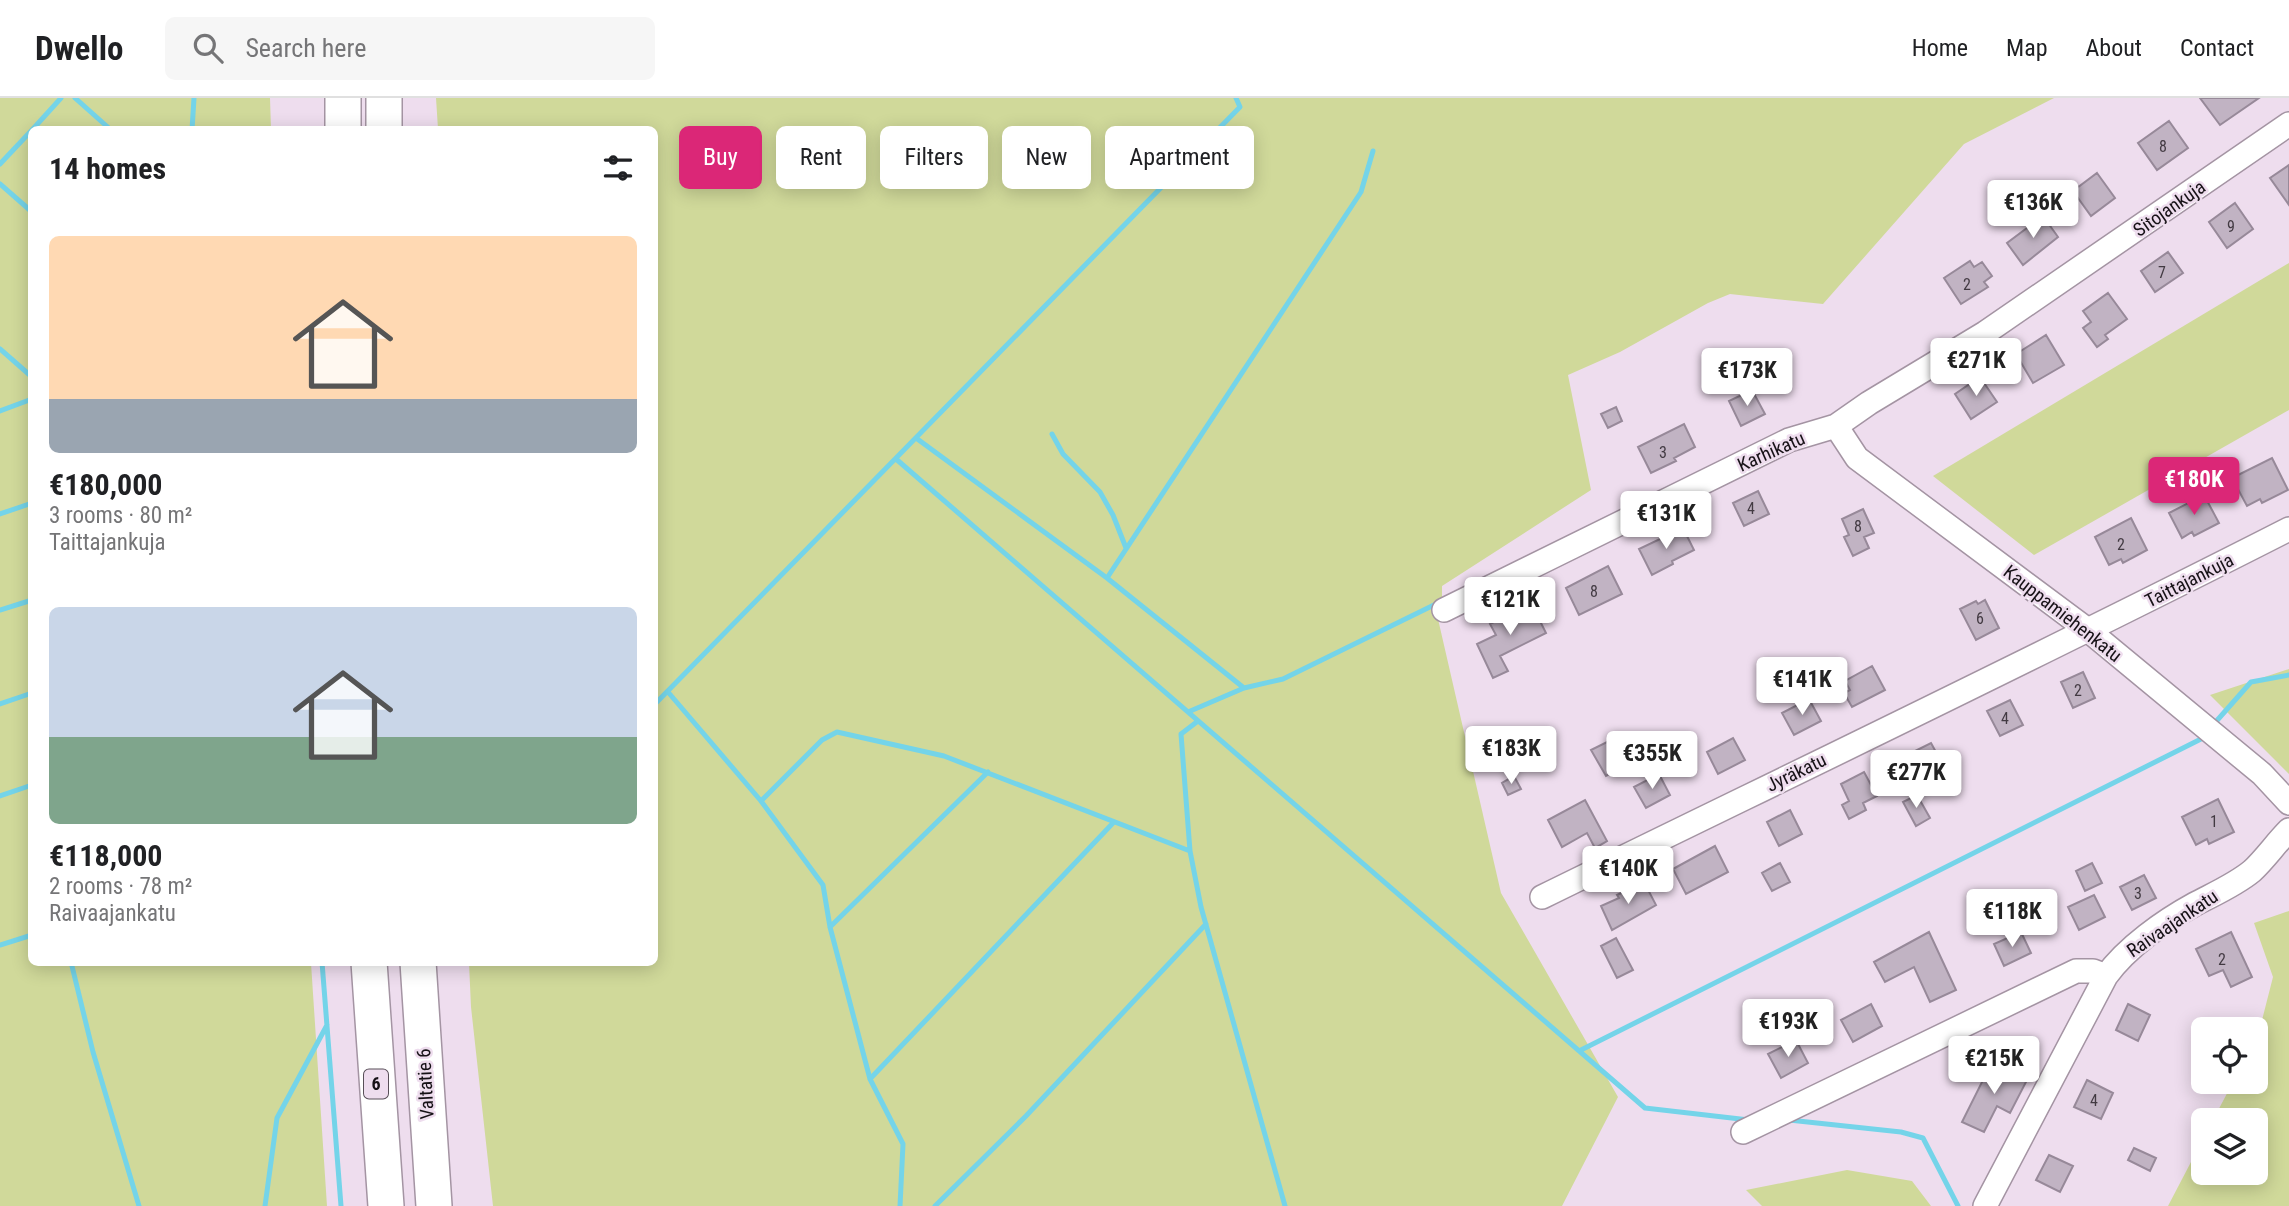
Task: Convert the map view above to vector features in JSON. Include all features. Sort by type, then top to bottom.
[{"type":"highway","points":[[343,98],[343,126]]},
{"type":"highway","points":[[384,98],[384,126]]},
{"type":"highway","name":"6","points":[[369,966],[386,1206]]},
{"type":"highway","name":"Valtatie 6","points":[[418,966],[434,1206]]},
{"type":"street","name":"Sitojankuja","points":[[1836,426],[2018,310],[2289,124]]},
{"type":"street","name":"Karhikatu","points":[[1444,611],[1789,440],[1836,426]]},
{"type":"street","name":"Kauppamiehenkatu","points":[[1836,426],[1857,458],[2088,631],[2262,774],[2289,803]]},
{"type":"street","name":"Taittajankuja","points":[[2088,631],[2289,529]]},
{"type":"street","name":"Jyräkatu","points":[[1542,897],[1978,682],[2088,631]]},
{"type":"street","name":"Raivaajankatu","points":[[1985,1206],[2116,961],[2135,944],[2191,906],[2252,871],[2289,830]]},
{"type":"street","points":[[1743,1132],[2076,971],[2092,971],[2106,976]]},
{"type":"green space","points":[[0,98],[270,98],[271,126],[28,126],[28,966],[311,966],[327,1206],[0,1206]]},
{"type":"green space","points":[[436,98],[2054,98],[1964,144],[1823,304],[1730,294],[1708,303],[1620,352],[1568,375],[1591,490],[1442,586],[1442,610],[1438,619],[1501,893],[1618,1097],[1562,1206],[493,1206],[471,1007],[469,966],[658,966],[658,126],[438,126]]},
{"type":"green space","points":[[2289,263],[2289,410],[2034,555],[1933,476]]},
{"type":"green space","points":[[2289,669],[2289,774],[2210,695]]},
{"type":"green space","points":[[2289,911],[2289,1206],[2168,1206],[2191,1162],[2191,1185],[2268,1185],[2268,1108],[2219,1108],[2227,1094],[2268,1094],[2268,1017],[2263,1017],[2273,977],[2254,923]]},
{"type":"green space","points":[[1847,1170],[1912,1181],[1931,1206],[1762,1206],[1746,1190]]},
{"type":"building","points":[[2200,98],[2259,98],[2220,125]]},
{"type":"building","points":[[2169,121],[2188,148],[2157,170],[2138,143]]},
{"type":"building","points":[[2289,165],[2289,205],[2270,178]]},
{"type":"building","points":[[2097,173],[2115,198],[2091,216],[2073,191]]},
{"type":"building","points":[[2235,203],[2253,229],[2227,248],[2209,222]]},
{"type":"building","points":[[2043,216],[2058,237],[2023,265],[2007,243]]},
{"type":"building","points":[[2168,252],[2183,273],[2155,292],[2141,271]]},
{"type":"building","points":[[1970,261],[1974,267],[1982,262],[1992,276],[1984,282],[1988,287],[1961,304],[1944,278]]},
{"type":"building","points":[[2108,293],[2127,319],[2105,335],[2108,339],[2097,347],[2083,328],[2091,322],[2083,311]]},
{"type":"building","points":[[2046,335],[2064,365],[2033,383],[2016,354]]},
{"type":"building","points":[[1980,377],[1997,402],[1971,419],[1955,394]]},
{"type":"building","points":[[1752,390],[1765,414],[1741,426],[1729,401]]},
{"type":"building","points":[[1616,407],[1622,421],[1608,428],[1601,414]]},
{"type":"building","points":[[1684,424],[1695,447],[1674,458],[1676,461],[1651,473],[1638,447]]},
{"type":"building","points":[[2272,458],[2288,490],[2262,503],[2260,499],[2247,506],[2232,478]]},
{"type":"building","points":[[1758,491],[1769,514],[1744,526],[1733,503]]},
{"type":"building","points":[[2204,495],[2219,523],[2194,536],[2192,532],[2182,538],[2169,513]]},
{"type":"building","points":[[1863,509],[1874,533],[1864,537],[1869,548],[1853,556],[1844,537],[1849,535],[1842,519]]},
{"type":"building","points":[[2131,518],[2147,550],[2123,563],[2121,559],[2109,565],[2095,537]]},
{"type":"building","points":[[1683,528],[1694,550],[1652,575],[1639,549]]},
{"type":"building","points":[[1608,566],[1622,594],[1579,615],[1566,588]]},
{"type":"building","points":[[1985,600],[1999,628],[1976,640],[1960,609],[1976,601],[1978,604]]},
{"type":"building","points":[[1531,603],[1546,633],[1500,656],[1508,671],[1493,678],[1477,644],[1496,635],[1490,624]]},
{"type":"building","points":[[1872,666],[1885,690],[1852,707],[1844,693],[1850,690],[1845,681]]},
{"type":"building","points":[[1807,671],[1814,684],[1796,694],[1789,681]]},
{"type":"building","points":[[2083,672],[2095,698],[2073,708],[2061,682]]},
{"type":"building","points":[[1809,699],[1821,721],[1794,735],[1782,713]]},
{"type":"building","points":[[2010,700],[2023,725],[2000,736],[1987,711]]},
{"type":"building","points":[[1733,738],[1745,760],[1718,774],[1707,752]]},
{"type":"building","points":[[1613,739],[1627,765],[1606,776],[1591,750]]},
{"type":"building","points":[[1931,743],[1943,765],[1918,777],[1907,755]]},
{"type":"building","points":[[1864,772],[1877,796],[1863,803],[1866,810],[1849,819],[1842,805],[1849,801],[1841,784]]},
{"type":"building","points":[[1659,774],[1670,795],[1646,808],[1634,787]]},
{"type":"building","points":[[1514,776],[1521,789],[1508,795],[1502,783]]},
{"type":"building","points":[[1917,795],[1930,818],[1916,826],[1903,802]]},
{"type":"building","points":[[2218,799],[2234,832],[2209,844],[2207,839],[2196,845],[2182,817]]},
{"type":"building","points":[[1585,800],[1607,841],[1595,848],[1587,833],[1562,847],[1548,820]]},
{"type":"building","points":[[1790,810],[1802,834],[1779,846],[1767,822]]},
{"type":"building","points":[[1715,846],[1728,872],[1686,894],[1673,869]]},
{"type":"building","points":[[1780,863],[1790,882],[1772,891],[1762,873]]},
{"type":"building","points":[[2092,863],[2102,883],[2085,891],[2076,871]]},
{"type":"building","points":[[2144,875],[2156,898],[2132,910],[2120,887]]},
{"type":"building","points":[[1644,882],[1656,905],[1612,930],[1601,906]]},
{"type":"building","points":[[2094,895],[2105,917],[2079,930],[2068,907]]},
{"type":"building","points":[[1929,932],[1956,990],[1930,1002],[1914,967],[1885,982],[1874,962]]},
{"type":"building","points":[[2021,932],[2031,953],[2004,966],[1994,944]]},
{"type":"building","points":[[2231,932],[2252,977],[2231,987],[2223,970],[2209,976],[2196,949]]},
{"type":"building","points":[[1616,938],[1633,970],[1617,978],[1601,946]]},
{"type":"building","points":[[1871,1004],[1882,1026],[1853,1042],[1841,1020]]},
{"type":"building","points":[[2128,1004],[2150,1015],[2138,1041],[2116,1030]]},
{"type":"building","points":[[1797,1042],[1808,1063],[1781,1078],[1768,1054]]},
{"type":"building","points":[[1992,1062],[2027,1080],[2010,1113],[1997,1106],[1984,1132],[1962,1122]]},
{"type":"building","points":[[2087,1080],[2113,1093],[2101,1119],[2074,1107]]},
{"type":"building","points":[[2134,1148],[2156,1158],[2150,1171],[2128,1160]]},
{"type":"building","points":[[2049,1155],[2073,1166],[2060,1192],[2036,1180]]},
{"type":"waterway","points":[[36,126],[61,98]]},
{"type":"waterway","points":[[75,98],[106,126]]},
{"type":"waterway","points":[[192,126],[194,98]]},
{"type":"waterway","points":[[658,701],[1240,107],[1236,98]]},
{"type":"waterway","points":[[0,164],[28,134]]},
{"type":"waterway","points":[[1107,578],[1361,192],[1373,151]]},
{"type":"waterway","points":[[0,184],[28,208]]},
{"type":"waterway","points":[[0,349],[28,374]]},
{"type":"waterway","points":[[0,411],[28,400]]},
{"type":"waterway","points":[[1052,434],[1063,454],[1100,492],[1113,515],[1126,548]]},
{"type":"waterway","points":[[916,438],[1107,578],[1244,688]]},
{"type":"waterway","points":[[896,459],[1645,1108],[1749,1120]]},
{"type":"waterway","points":[[0,514],[28,504]]},
{"type":"waterway","points":[[0,610],[28,601]]},
{"type":"waterway","points":[[1188,712],[1244,688],[1283,679],[1438,603]]},
{"type":"waterway","points":[[2213,725],[2251,682],[2289,675]]},
{"type":"waterway","points":[[668,692],[761,801],[823,885],[830,927],[870,1079],[903,1144],[900,1206]]},
{"type":"waterway","points":[[0,704],[28,694]]},
{"type":"waterway","points":[[1198,721],[1181,734],[1190,851],[1201,907],[1285,1206]]},
{"type":"waterway","points":[[761,801],[822,740],[837,732],[944,756],[1190,851]]},
{"type":"waterway","points":[[1579,1051],[2201,739],[2204,735]]},
{"type":"waterway","points":[[830,927],[988,772]]},
{"type":"waterway","points":[[0,796],[28,786]]},
{"type":"waterway","points":[[870,1079],[1113,823]]},
{"type":"waterway","points":[[935,1206],[1026,1116],[1206,924]]},
{"type":"waterway","points":[[0,945],[28,936]]},
{"type":"waterway","points":[[72,966],[93,1052],[139,1206]]},
{"type":"waterway","points":[[322,966],[341,1206]]},
{"type":"waterway","points":[[265,1206],[277,1118],[327,1025]]},
{"type":"waterway","points":[[1789,1120],[1901,1132],[1923,1138],[1958,1206]]}]
